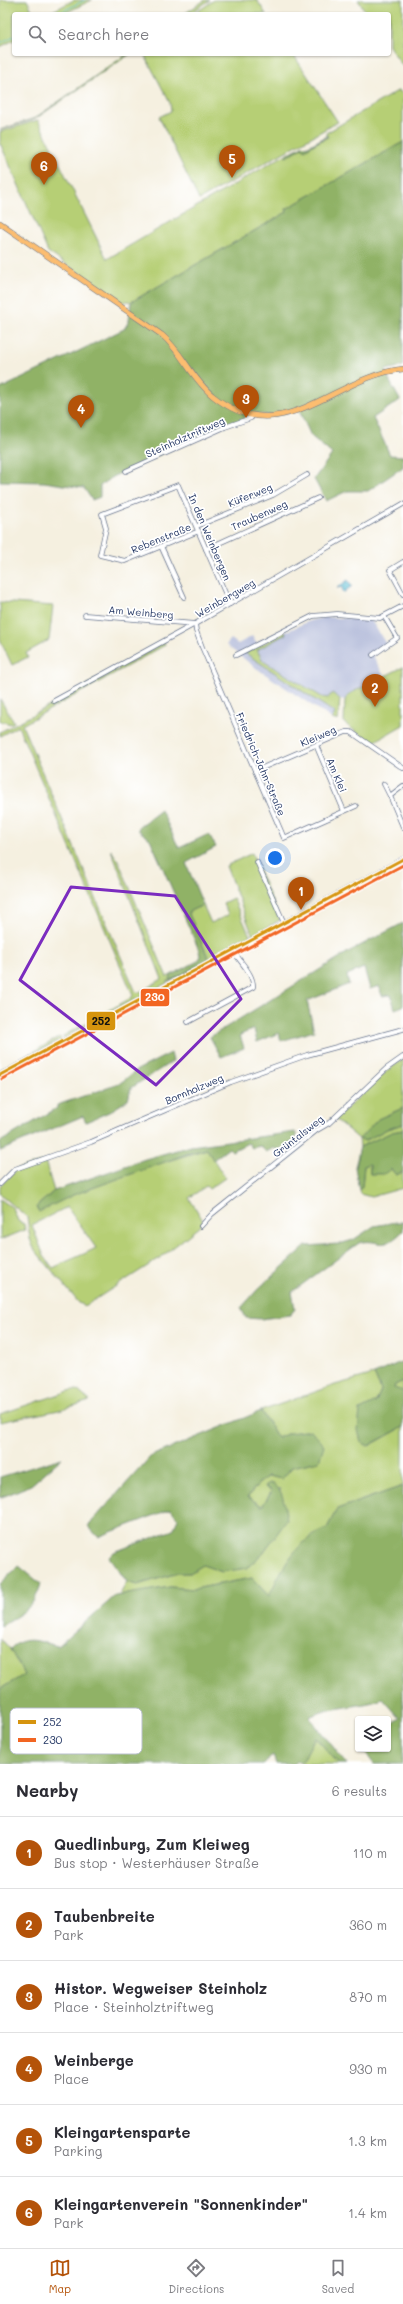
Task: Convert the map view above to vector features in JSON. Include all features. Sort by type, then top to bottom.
[{"type":"main road","points":[[0,222],[162,335],[178,351],[210,394],[230,407],[249,416],[284,416],[367,379],[403,369]]},
{"type":"main road","points":[[0,1075],[403,860]]},
{"type":"street","name":"Steinholztriftweg","points":[[126,471],[249,416]]},
{"type":"street","name":"Küferweg","points":[[198,528],[277,493],[306,475]]},
{"type":"street","name":"In den Weinbergen","points":[[102,514],[178,485],[230,604]]},
{"type":"street","name":"Traubenweg","points":[[206,549],[318,498]]},
{"type":"street","name":"Weinbergweg","points":[[54,701],[196,624],[403,504]]},
{"type":"street","name":"Rebenstraße","points":[[102,514],[106,528],[100,555],[125,561],[198,528]]},
{"type":"street","points":[[161,546],[184,597]]},
{"type":"street","points":[[403,562],[390,570],[403,594]]},
{"type":"street","points":[[236,655],[313,616],[336,614],[374,618],[384,616],[403,606]]},
{"type":"street","name":"Am Weinberg","points":[[85,615],[196,624]]},
{"type":"street","points":[[373,655],[397,639],[384,616]]},
{"type":"street","name":"Friedrich-Jahn-Straße","points":[[196,624],[196,631],[202,646],[284,838],[356,806]]},
{"type":"street","name":"Kleiweg","points":[[255,771],[346,732],[351,732],[403,768]]},
{"type":"street","name":"Am Klei","points":[[316,745],[344,811]]},
{"type":"street","points":[[384,784],[403,827]]},
{"type":"street","points":[[390,796],[403,786]]},
{"type":"street","points":[[257,862],[284,923]]},
{"type":"street","points":[[188,1022],[253,987],[253,983],[234,950]]},
{"type":"street","name":"Bornholzweg","points":[[0,1184],[15,1169],[91,1142],[231,1082],[307,1055],[403,1029]]},
{"type":"street","name":"Grüntalsweg","points":[[201,1226],[212,1214],[317,1130],[323,1128],[386,1069],[403,1057]]},
{"type":"highlighted area","points":[[71,887],[175,896],[241,999],[156,1085],[20,980]]},
{"type":"shaded area","points":[[326,617],[371,620],[386,644],[372,654],[384,676],[349,694],[345,700],[340,699],[332,693],[328,698],[322,697],[263,661],[257,650],[285,634],[285,632],[309,621]]},
{"type":"shaded area","points":[[252,636],[258,646],[246,653],[336,714],[332,719],[256,668],[226,645],[231,639],[238,644]]},
{"type":"green space","points":[[0,0],[27,0],[33,12],[12,12],[12,41],[0,47]]},
{"type":"green space","points":[[74,0],[92,0],[67,12],[51,12]]},
{"type":"green space","points":[[205,0],[210,0],[192,12],[187,12]]},
{"type":"green space","points":[[214,0],[257,0],[265,12],[197,12]]},
{"type":"green space","points":[[358,0],[403,0],[403,67],[391,49],[391,12],[366,12]]},
{"type":"green space","points":[[124,56],[127,56],[35,119],[0,130],[35,118]]},
{"type":"green space","points":[[145,56],[294,56],[338,122],[199,200],[159,117],[171,111],[170,103]]},
{"type":"green space","points":[[399,90],[403,95],[403,142],[286,209],[287,212],[131,302],[127,301],[123,303],[48,252],[0,143],[0,132],[38,120],[107,259],[281,157],[285,155],[286,157],[303,147],[305,149],[328,137],[326,133]]},
{"type":"green space","points":[[327,136],[305,150],[303,147],[286,157],[285,155],[304,145],[306,147]]},
{"type":"green space","points":[[403,142],[403,366],[386,370],[388,378],[400,400],[373,418],[390,455],[403,456],[403,467],[368,491],[347,491],[326,501],[314,479],[332,454],[311,436],[298,408],[276,416],[248,413],[247,419],[220,426],[112,477],[100,486],[100,497],[92,500],[84,488],[44,482],[0,481],[0,389],[124,329],[129,321],[131,302],[287,212],[286,209]]},
{"type":"green space","points":[[0,602],[53,606],[49,640],[26,653],[28,657],[12,665],[0,640]]},
{"type":"green space","points":[[285,632],[286,634],[257,650],[263,661],[322,697],[328,698],[332,693],[340,699],[338,721],[332,719],[335,713],[245,653]]},
{"type":"green space","points":[[164,642],[165,645],[22,725],[135,990],[138,993],[162,979],[111,850],[118,860],[167,977],[171,975],[170,980],[209,959],[188,912],[203,905],[211,923],[228,915],[223,903],[233,898],[251,938],[170,982],[167,981],[167,983],[64,1038],[63,1036],[131,998],[133,995],[18,726],[0,736],[0,732],[78,691],[99,677],[100,679],[108,675],[107,673],[114,669],[116,671],[119,669],[118,667],[127,662],[129,663]]},
{"type":"green space","points":[[403,667],[403,725],[372,743],[344,723],[345,700],[349,694]]},
{"type":"green space","points":[[0,699],[14,722],[11,724],[0,721]]},
{"type":"green space","points":[[161,810],[179,848],[209,834],[216,847],[186,863],[203,905],[188,912],[209,959],[170,981],[171,975],[198,961],[200,958],[199,950],[150,839],[138,830],[139,827]]},
{"type":"green space","points":[[252,853],[280,920],[253,936],[226,866]]},
{"type":"green space","points":[[403,923],[403,1006],[395,1009],[391,995],[382,996],[379,986],[370,989],[364,968],[347,975],[349,984],[307,1001],[314,1031],[281,1041],[279,1033],[257,1042],[254,1029],[240,1035],[244,1048],[221,1057],[210,1037],[350,951]]},
{"type":"green space","points":[[60,1037],[61,1040],[5,1068],[0,1073],[0,1070]]},
{"type":"green space","points":[[171,1053],[173,1061],[131,1088],[128,1100],[109,1112],[86,1122],[83,1116],[0,1151],[0,1142],[57,1108],[57,1105],[119,1084],[137,1070]]},
{"type":"green space","points":[[403,1059],[403,1108],[378,1119],[365,1141],[387,1129],[403,1124],[403,1130],[392,1132],[360,1147],[359,1139],[335,1119],[387,1071]]},
{"type":"green space","points":[[403,1108],[403,1124],[387,1129],[365,1141],[359,1139],[378,1119]]},
{"type":"green space","points":[[403,1130],[403,1172],[396,1175],[391,1169],[384,1174],[370,1174],[370,1164],[364,1166],[362,1186],[359,1190],[355,1167],[360,1147],[392,1132]]},
{"type":"green space","points":[[295,1132],[297,1136],[294,1141],[278,1150],[274,1148],[266,1152],[260,1146],[252,1148],[248,1143],[232,1151],[229,1148],[213,1160],[207,1149],[190,1153],[73,1195],[39,1212],[36,1207],[54,1191],[145,1159],[191,1146]]},
{"type":"green space","points":[[207,1149],[225,1178],[209,1189],[206,1186],[189,1198],[203,1220],[200,1226],[160,1258],[85,1306],[79,1303],[34,1249],[30,1239],[27,1217],[0,1194],[0,1186],[17,1169],[45,1161],[54,1191],[36,1207],[39,1211],[73,1195],[161,1163]],"holes":[[[67,1207],[96,1248],[53,1268],[44,1256],[32,1225]]]},
{"type":"green space","points":[[370,1164],[370,1174],[391,1169],[396,1175],[403,1172],[403,1188],[371,1197],[360,1194],[359,1190],[362,1186],[364,1166]]},
{"type":"green space","points":[[0,1199],[13,1208],[18,1221],[24,1224],[25,1230],[0,1240]]},
{"type":"green space","points":[[403,1222],[403,1231],[395,1238],[385,1243],[359,1243],[292,1292],[295,1309],[290,1315],[261,1319],[246,1318],[241,1308],[258,1289],[306,1246],[339,1244],[353,1240],[374,1226]]},
{"type":"green space","points":[[403,1361],[403,1381],[395,1385],[394,1388],[403,1391],[403,1427],[368,1446],[361,1442],[358,1430],[360,1410],[376,1402],[381,1390],[374,1374]]},
{"type":"green space","points":[[374,1374],[381,1390],[376,1402],[369,1446],[403,1427],[403,1486],[337,1509],[327,1528],[312,1535],[269,1597],[252,1578],[194,1589],[170,1587],[119,1596],[127,1582],[137,1585],[178,1573],[190,1573],[203,1565],[222,1572],[281,1489],[265,1487],[272,1491],[262,1506],[248,1497],[257,1485],[269,1476],[282,1479],[292,1467],[319,1461],[289,1433],[278,1438],[261,1411],[335,1385]]},
{"type":"green space","points":[[403,1381],[403,1391],[394,1389],[395,1385]]},
{"type":"green space","points":[[72,1390],[77,1390],[90,1401],[59,1410],[0,1422],[0,1414]]},
{"type":"green space","points":[[261,1411],[278,1438],[289,1433],[311,1430],[324,1445],[319,1461],[292,1467],[282,1479],[268,1476],[257,1485],[248,1497],[262,1506],[272,1491],[265,1487],[269,1483],[278,1488],[283,1498],[287,1520],[263,1553],[247,1568],[222,1572],[203,1565],[190,1573],[178,1573],[137,1585],[127,1582],[109,1557],[114,1552],[173,1530],[178,1519],[171,1509],[98,1537],[88,1526],[151,1456]]},
{"type":"green space","points":[[62,1458],[31,1485],[0,1498],[0,1477]]},
{"type":"green space","points":[[403,1486],[403,1764],[374,1764],[364,1752],[391,1752],[391,1725],[400,1718],[383,1699],[326,1711],[309,1717],[347,1764],[339,1764],[315,1737],[302,1762],[297,1761],[293,1764],[276,1764],[273,1756],[262,1764],[0,1764],[0,1689],[24,1675],[10,1649],[16,1644],[27,1640],[33,1640],[58,1646],[115,1596],[170,1587],[194,1589],[252,1578],[269,1596],[279,1575],[291,1556],[306,1540],[327,1528],[337,1509]]},
{"type":"green space","points":[[19,1566],[41,1584],[34,1600],[26,1610],[0,1626],[0,1584]]},
{"type":"green space","points":[[0,1638],[10,1649],[24,1675],[0,1689]]},
{"type":"green space","points":[[315,1737],[339,1764],[301,1764]]},
{"type":"water","points":[[348,580],[352,586],[343,593],[342,587],[337,588]]},
{"type":"waterway","points":[[61,12],[85,0]]},
{"type":"waterway","points":[[0,43],[12,37]]},
{"type":"transit line","name":"252","points":[[0,1075],[403,859]]},
{"type":"transit line","name":"230","points":[[2,1079],[403,865]]},
{"type":"place","name":"Kleingartensparte","points":[[232,178]]},
{"type":"place","name":"Kleingartenverein \"Sonnenkinder\"","points":[[44,185]]},
{"type":"place","name":"Histor. Wegweiser Steinholz","points":[[246,418]]},
{"type":"place","name":"Weinberge","points":[[81,428]]},
{"type":"place","name":"Taubenbreite","points":[[375,707]]},
{"type":"place","name":"Quedlinburg, Zum Kleiweg","points":[[301,910]]}]
